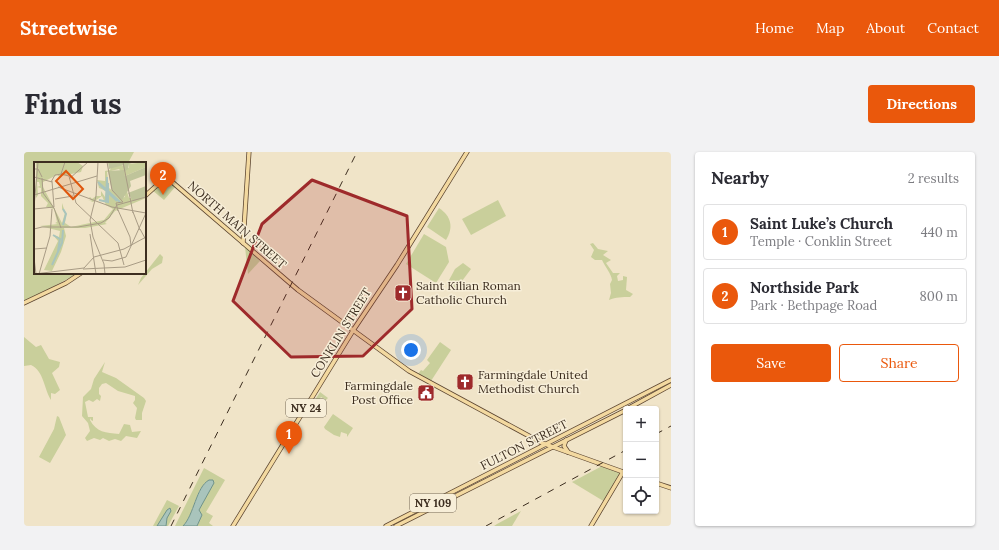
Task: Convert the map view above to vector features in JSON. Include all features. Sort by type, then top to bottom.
[{"type":"main road","points":[[243,243],[249,152]]},
{"type":"main road","name":"CONKLIN STREET","points":[[233,526],[353,331],[398,264],[467,152]]},
{"type":"main road","name":"NORTH MAIN STREET","points":[[146,195],[156,186],[172,181],[290,283],[353,331],[415,375],[547,445],[623,471]]},
{"type":"main road","points":[[24,303],[66,284],[81,274]]},
{"type":"main road","name":"FULTON STREET","points":[[396,524],[414,512],[480,480],[671,380]]},
{"type":"main road","name":"FULTON STREET","points":[[632,406],[671,385]]},
{"type":"main road","name":"FULTON STREET","points":[[386,526],[396,524],[456,496],[623,411]]},
{"type":"main road","points":[[566,440],[564,446],[568,453]]},
{"type":"main road","points":[[591,526],[623,475]]},
{"type":"main road","points":[[456,496],[478,483],[480,480]]},
{"type":"main road","points":[[659,484],[671,488]]},
{"type":"main road","points":[[392,526],[396,524]]},
{"type":"highlighted area","points":[[312,180],[407,216],[412,309],[363,356],[291,357],[233,301],[262,224]]},
{"type":"green space","points":[[24,152],[134,152],[129,162],[34,162],[34,274],[76,274],[24,303]]},
{"type":"green space","points":[[171,182],[176,186],[164,200],[152,190]]},
{"type":"green space","points":[[498,200],[506,216],[471,235],[462,219]]},
{"type":"green space","points":[[439,208],[449,218],[450,222],[450,231],[446,240],[427,227]]},
{"type":"green space","points":[[424,234],[446,247],[449,262],[436,283],[406,264]]},
{"type":"green space","points":[[593,243],[598,249],[608,251],[603,255],[611,260],[606,263],[613,273],[620,273],[617,276],[618,281],[623,280],[623,276],[627,277],[626,290],[633,294],[630,297],[609,300],[611,293],[610,284],[612,280],[602,260],[595,260],[591,257],[594,250],[590,244]]},
{"type":"green space","points":[[245,247],[260,261],[248,274]]},
{"type":"green space","points":[[160,254],[163,257],[162,263],[152,269],[138,285]]},
{"type":"green space","points":[[463,263],[471,269],[456,289],[448,282],[455,269]]},
{"type":"green space","points":[[24,337],[36,347],[41,345],[49,359],[60,362],[59,367],[52,373],[60,390],[55,394],[51,393],[51,400],[39,371],[31,365],[24,366]]},
{"type":"green space","points":[[440,342],[451,350],[431,381],[418,374],[430,363],[427,360]]},
{"type":"green space","points":[[105,362],[102,372],[116,378],[146,401],[142,413],[142,420],[136,420],[135,418],[137,408],[133,403],[135,396],[118,391],[106,383],[102,384],[99,388],[99,394],[101,396],[100,401],[97,399],[93,402],[89,400],[85,402],[88,417],[93,417],[93,421],[91,418],[90,420],[95,427],[106,432],[119,434],[124,424],[130,425],[132,432],[141,431],[137,438],[126,436],[121,441],[115,439],[109,441],[103,438],[100,440],[94,438],[87,441],[85,438],[90,431],[88,423],[82,416],[83,397],[91,389],[94,379]]},
{"type":"green space","points":[[320,392],[328,398],[326,400],[321,397],[316,404],[321,409],[308,415],[306,414]]},
{"type":"green space","points":[[333,414],[353,428],[347,437],[347,434],[341,432],[340,437],[325,429],[324,427]]},
{"type":"green space","points":[[57,416],[59,417],[66,435],[50,463],[39,457],[54,429]]},
{"type":"green space","points":[[604,465],[623,472],[605,502],[572,482]]},
{"type":"green space","points":[[204,468],[225,480],[206,512],[213,516],[209,523],[213,526],[197,526],[202,515],[199,511],[209,480],[201,489],[187,521],[183,526],[175,526]]},
{"type":"green space","points":[[167,500],[179,506],[168,526],[153,526]]},
{"type":"green space","points":[[521,511],[512,526],[494,526],[497,524]]},
{"type":"water","points":[[209,480],[213,480],[214,483],[199,510],[202,515],[197,526],[183,526],[190,515],[201,489]]},
{"type":"water","points":[[170,508],[171,511],[167,518],[166,526],[157,526],[167,510]]},
{"type":"railway","points":[[171,526],[357,152]]},
{"type":"railway","points":[[659,432],[671,426]]},
{"type":"railway","points":[[486,526],[623,452]]},
{"type":"place","name":"Northside Park","points":[[163,195]]},
{"type":"place","name":"Saint Kilian Roman Catholic Church","points":[[403,293]]},
{"type":"place","name":"Farmingdale United Methodist Church","points":[[465,382]]},
{"type":"place","name":"Farmingdale Post Office","points":[[426,393]]},
{"type":"place","name":"Saint Luke’s Church","points":[[289,454]]}]
